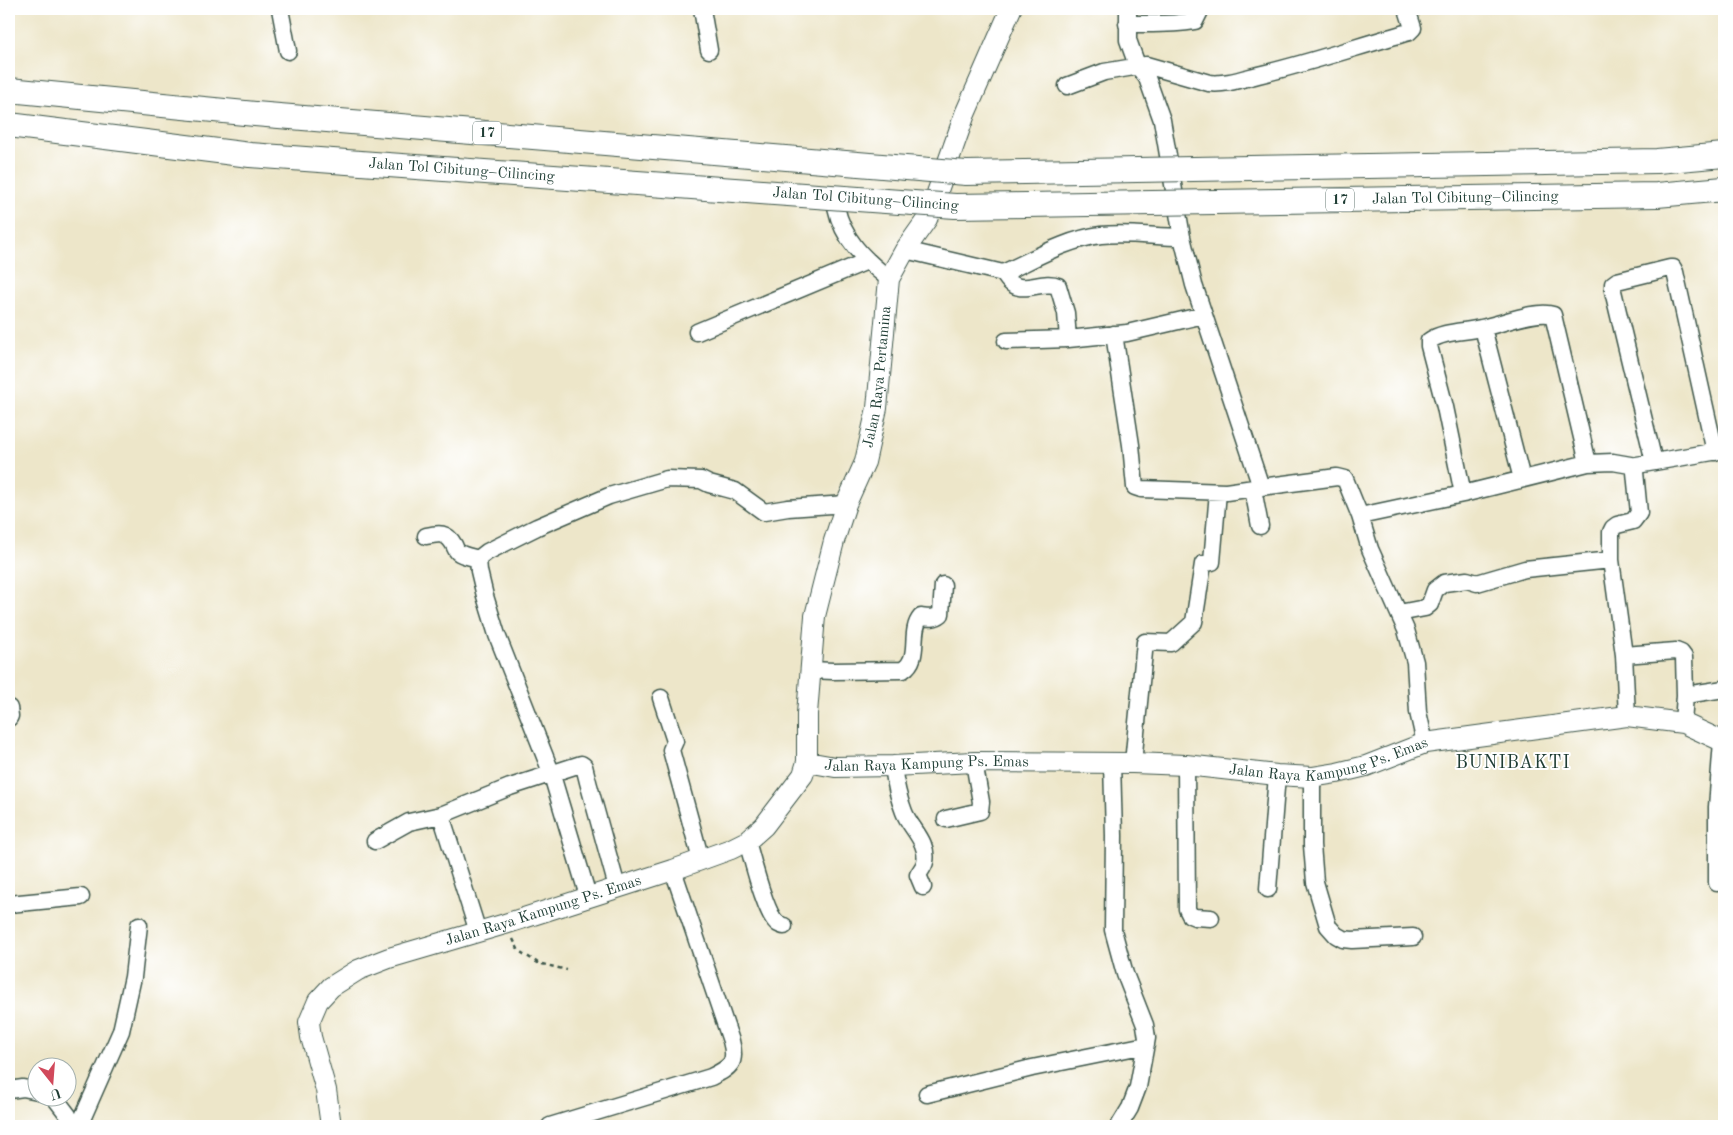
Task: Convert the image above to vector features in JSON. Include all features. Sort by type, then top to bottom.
[{"type":"highway","name":"17","points":[[9,90],[255,114],[966,173],[1657,161],[1724,154]]},
{"type":"highway","name":"Jalan Tol Cibitung–Cilincing","points":[[9,126],[250,155],[954,206],[1657,195],[1724,189]]},
{"type":"main road","name":"Jalan Raya Pertamina","points":[[807,762],[807,714],[815,616],[834,541],[846,504],[865,462],[877,408],[889,279],[905,250],[926,219],[966,114],[1011,9]]},
{"type":"main road","name":"Jalan Raya Kampung Ps. Emas","points":[[332,1125],[326,1090],[310,1032],[310,1017],[318,1001],[331,987],[358,970],[389,958],[505,924],[617,886],[673,870],[731,849],[747,841],[764,826],[803,775],[807,762],[836,767],[974,762],[1112,762],[1186,765],[1312,777],[1366,766],[1424,743],[1627,716],[1683,724],[1723,742]]},
{"type":"street","points":[[280,9],[288,51]]},
{"type":"street","points":[[702,9],[708,50]]},
{"type":"street","points":[[1201,9],[1195,21],[1159,24],[1127,16],[1128,40],[1137,65],[1147,78],[1162,120],[1182,237],[1194,285],[1257,488],[1260,526]]},
{"type":"street","points":[[1067,86],[1104,72],[1137,65],[1151,66],[1209,83],[1227,83],[1273,72],[1409,32],[1413,28],[1407,9]]},
{"type":"street","points":[[836,207],[844,232],[862,257],[889,279]]},
{"type":"street","points":[[905,250],[1003,273],[1084,238],[1119,234],[1182,237]]},
{"type":"street","points":[[698,332],[868,261]]},
{"type":"street","points":[[1360,516],[1463,494],[1588,463],[1613,462],[1636,466],[1720,451],[1673,268],[1617,281],[1613,284],[1613,291],[1654,462]]},
{"type":"street","points":[[1003,273],[1010,283],[1017,287],[1052,284],[1058,286],[1066,312],[1068,339]]},
{"type":"street","points":[[1463,494],[1445,407],[1429,346],[1429,341],[1439,336],[1483,328],[1544,313],[1553,315],[1588,463]]},
{"type":"street","points":[[1006,341],[1068,339],[1127,333],[1204,315]]},
{"type":"street","points":[[1483,328],[1522,479]]},
{"type":"street","points":[[1114,334],[1131,445],[1135,486],[1141,489],[1218,492],[1337,477],[1345,479],[1360,516],[1370,549],[1406,630],[1415,662],[1418,712],[1424,743]]},
{"type":"street","points":[[1627,716],[1624,655],[1611,560],[1611,532],[1613,528],[1632,521],[1639,513],[1636,466]]},
{"type":"street","points":[[478,559],[487,552],[537,527],[609,496],[667,479],[701,480],[735,491],[764,512],[846,504]]},
{"type":"street","points":[[1133,763],[1145,642],[1171,643],[1194,622],[1203,564],[1212,562],[1218,492]]},
{"type":"street","points":[[426,536],[439,533],[444,534],[449,538],[456,551],[478,559]]},
{"type":"street","points":[[478,559],[481,580],[498,635],[541,742],[588,896]]},
{"type":"street","points":[[1399,613],[1426,608],[1430,604],[1435,590],[1444,583],[1467,580],[1477,583],[1525,570],[1611,560]]},
{"type":"street","points":[[810,670],[903,670],[909,666],[913,659],[917,622],[921,617],[931,618],[941,614],[943,585]]},
{"type":"street","points":[[1624,655],[1676,651],[1681,653],[1684,657],[1685,695],[1683,724]]},
{"type":"street","points":[[1685,695],[1724,689]]},
{"type":"street","points":[[661,698],[675,740],[671,750],[701,860]]},
{"type":"street","points":[[9,708],[9,718]]},
{"type":"street","points":[[1717,883],[1717,807],[1723,742]]},
{"type":"street","points":[[946,819],[980,811],[981,802],[974,762]]},
{"type":"street","points":[[1112,762],[1114,836],[1112,930],[1124,974],[1145,1025],[1147,1038],[1138,1087],[1130,1108],[1119,1126]]},
{"type":"street","points":[[375,842],[409,822],[441,816],[551,772],[581,764],[584,766],[617,886]]},
{"type":"street","points":[[1186,765],[1187,909],[1190,915],[1195,917],[1211,918]]},
{"type":"street","points":[[893,766],[897,793],[905,814],[910,824],[916,830],[924,849],[925,865],[918,875],[923,887]]},
{"type":"street","points":[[1268,889],[1277,775]]},
{"type":"street","points":[[1312,777],[1312,845],[1315,882],[1328,926],[1336,935],[1343,939],[1413,937]]},
{"type":"street","points":[[441,816],[478,932]]},
{"type":"street","points":[[747,841],[766,904],[778,924],[784,926]]},
{"type":"street","points":[[550,1126],[711,1077],[725,1070],[732,1063],[735,1054],[673,870]]},
{"type":"street","points":[[9,904],[81,897]]},
{"type":"street","points":[[79,1126],[121,1031],[133,978],[139,925]]},
{"type":"street","points":[[927,1094],[1032,1068],[1146,1045]]},
{"type":"street","points":[[9,1090],[28,1089]]},
{"type":"street","points":[[63,1108],[72,1126]]},
{"type":"path","points":[[505,924],[519,951],[538,963],[567,970]]},
{"type":"district","name":"BUNIBAKTI","points":[[1513,763]]}]
